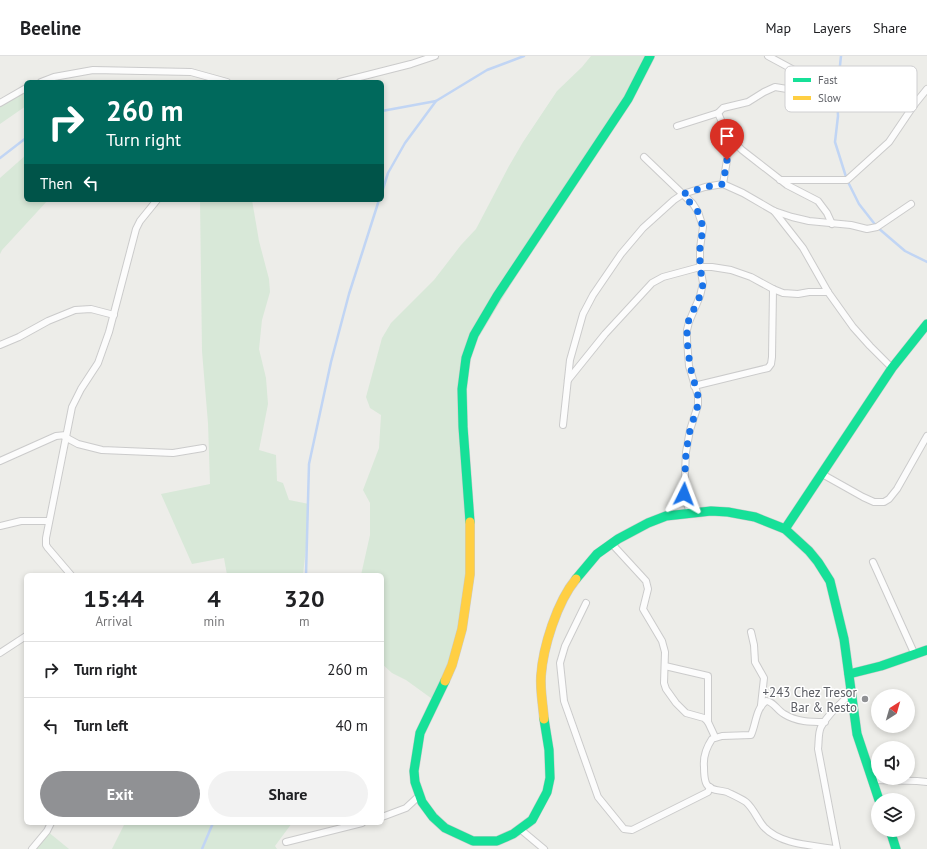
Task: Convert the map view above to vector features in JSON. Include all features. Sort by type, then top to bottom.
[{"type":"main road","points":[[650,56],[628,99],[497,296],[474,335],[466,358],[462,389],[463,428],[470,513],[470,574],[462,629],[452,665],[420,733],[414,771],[415,782],[422,802],[433,817],[457,834],[473,841],[497,841],[513,834],[532,820],[541,806],[547,792],[550,778],[549,750],[544,720],[541,677],[544,654],[556,614],[571,585],[597,554],[648,523],[666,516],[711,511],[733,512],[762,520],[785,529],[809,551],[830,581],[844,639],[857,734],[871,777]]},
{"type":"main road","points":[[785,529],[892,368],[927,324]]},
{"type":"main road","points":[[849,674],[881,666],[927,650]]},
{"type":"main road","points":[[892,837],[896,849]]},
{"type":"street","points":[[348,80],[411,64],[435,56]]},
{"type":"street","points":[[768,56],[786,66]]},
{"type":"street","points":[[46,80],[54,77],[94,70],[191,72],[211,76],[220,80]]},
{"type":"street","points":[[677,126],[718,113],[723,108],[748,102],[775,87],[785,89]]},
{"type":"street","points":[[0,103],[24,89]]},
{"type":"street","points":[[917,101],[927,89]]},
{"type":"street","points":[[780,180],[847,180],[889,142],[909,112]]},
{"type":"street","points":[[718,113],[724,122],[728,136],[727,160],[723,184]]},
{"type":"street","points":[[728,136],[742,150],[780,180],[793,189],[818,201],[827,213],[832,224]]},
{"type":"street","points":[[644,157],[693,204],[701,219],[703,227],[700,248],[700,267],[703,284],[700,296],[688,322],[687,340],[690,366],[694,386],[698,396],[698,405],[690,430],[686,452],[684,494],[690,513]]},
{"type":"street","points":[[563,425],[570,360],[583,314],[593,295],[621,254],[643,228],[674,200],[683,194],[705,187],[723,184],[743,193],[774,211],[792,217],[809,221],[852,225],[867,229],[877,227],[911,204]]},
{"type":"street","points":[[68,573],[46,545],[46,538],[72,407],[80,389],[98,363],[114,315],[136,229],[140,221],[155,202]]},
{"type":"street","points":[[774,211],[803,248],[828,292],[853,327],[892,368]]},
{"type":"street","points":[[568,380],[605,334],[652,284],[663,277],[700,267],[712,266],[738,272],[783,293],[798,294],[809,292],[828,292]]},
{"type":"street","points":[[694,386],[768,368],[771,364],[772,357],[773,289]]},
{"type":"street","points":[[0,345],[19,337],[48,321],[75,310],[91,309],[114,315]]},
{"type":"street","points":[[0,461],[56,436],[66,436],[78,444],[102,450],[173,454],[203,448]]},
{"type":"street","points":[[822,474],[874,502],[884,502],[889,499],[897,489],[927,436]]},
{"type":"street","points":[[0,526],[21,521],[49,521]]},
{"type":"street","points":[[612,544],[646,581],[648,589],[643,610],[662,641],[665,652],[664,683],[666,689],[676,703],[686,713],[704,718],[708,722],[715,737]]},
{"type":"street","points":[[873,562],[916,655]]},
{"type":"street","points":[[586,603],[565,646],[560,663],[564,701],[598,797],[624,829],[632,830],[708,792],[710,787]]},
{"type":"street","points":[[751,632],[756,662],[764,678],[761,705],[751,735],[745,736],[740,734],[715,737],[710,742],[704,755],[704,776],[706,784],[710,787],[715,790],[725,792],[747,803],[763,826],[772,834],[782,839],[836,849],[818,749],[819,734],[822,726],[837,706],[851,694]]},
{"type":"street","points":[[0,653],[24,637]]},
{"type":"street","points":[[665,666],[708,676],[708,722]]},
{"type":"street","points":[[761,705],[764,702],[769,701],[784,714],[796,720],[804,722],[825,722]]},
{"type":"street","points":[[915,781],[927,782]]},
{"type":"street","points":[[384,816],[406,808],[420,795]]},
{"type":"street","points":[[32,849],[50,825]]},
{"type":"street","points":[[286,842],[354,825]]},
{"type":"street","points":[[520,829],[544,849]]},
{"type":"green space","points":[[591,56],[650,56],[466,358],[470,513],[462,629],[435,701],[406,680],[392,673],[384,666],[384,573],[361,573],[370,535],[370,503],[363,490],[379,448],[381,415],[370,408],[366,397],[382,338],[391,323],[434,280],[461,245],[476,229],[523,142],[557,91],[582,67]]},
{"type":"green space","points":[[24,89],[24,107],[0,124],[0,103]]},
{"type":"green space","points":[[24,157],[24,202],[46,202],[0,254],[0,178]]},
{"type":"green space","points":[[200,202],[252,202],[259,241],[269,279],[270,292],[262,320],[259,349],[266,378],[268,404],[259,450],[276,455],[277,481],[283,483],[289,500],[309,504],[303,573],[227,573],[224,558],[192,564],[161,494],[210,484],[208,423],[202,351]]},
{"type":"green space","points":[[124,825],[291,825],[275,846],[277,849],[112,849]]},
{"type":"green space","points":[[47,831],[69,849],[31,849]]},
{"type":"waterway","points":[[384,186],[388,173],[405,143],[436,101],[487,70],[524,56]]},
{"type":"waterway","points":[[840,66],[841,56]]},
{"type":"waterway","points":[[384,111],[436,101]]},
{"type":"waterway","points":[[838,112],[835,142],[847,180],[859,204],[877,227],[905,251],[927,262]]},
{"type":"waterway","points":[[0,158],[24,140]]},
{"type":"waterway","points":[[306,573],[309,464],[331,362],[349,294],[378,202]]},
{"type":"waterway","points":[[202,849],[212,825]]},
{"type":"traffic: fast","points":[[470,522],[463,427],[462,389],[466,358],[474,335],[497,296],[628,99],[650,56]]},
{"type":"traffic: fast","points":[[785,529],[892,368],[927,324]]},
{"type":"traffic: fast","points":[[576,579],[597,554],[618,539],[648,523],[666,516],[711,511],[728,512],[755,517],[785,529],[809,551],[830,581],[844,639],[857,734],[877,793]]},
{"type":"traffic: fast","points":[[849,674],[881,666],[927,650]]},
{"type":"traffic: fast","points":[[445,681],[420,733],[414,771],[415,782],[422,802],[433,817],[445,828],[473,841],[497,841],[513,834],[532,820],[547,792],[550,778],[549,750],[544,719]]},
{"type":"traffic: fast","points":[[892,837],[896,849]]},
{"type":"traffic: slow","points":[[445,681],[452,665],[462,629],[470,574],[470,522]]},
{"type":"traffic: slow","points":[[544,719],[541,692],[542,664],[552,625],[557,612],[576,579]]},
{"type":"place","name":"+243 Chez Tresor Bar & Resto","points":[[865,699]]},
{"type":"route","points":[[684,494],[688,439],[698,405],[698,396],[694,386],[690,366],[687,330],[688,322],[700,296],[703,284],[700,267],[700,248],[703,227],[698,212],[693,204],[683,194],[705,187],[723,184],[727,160]]}]
